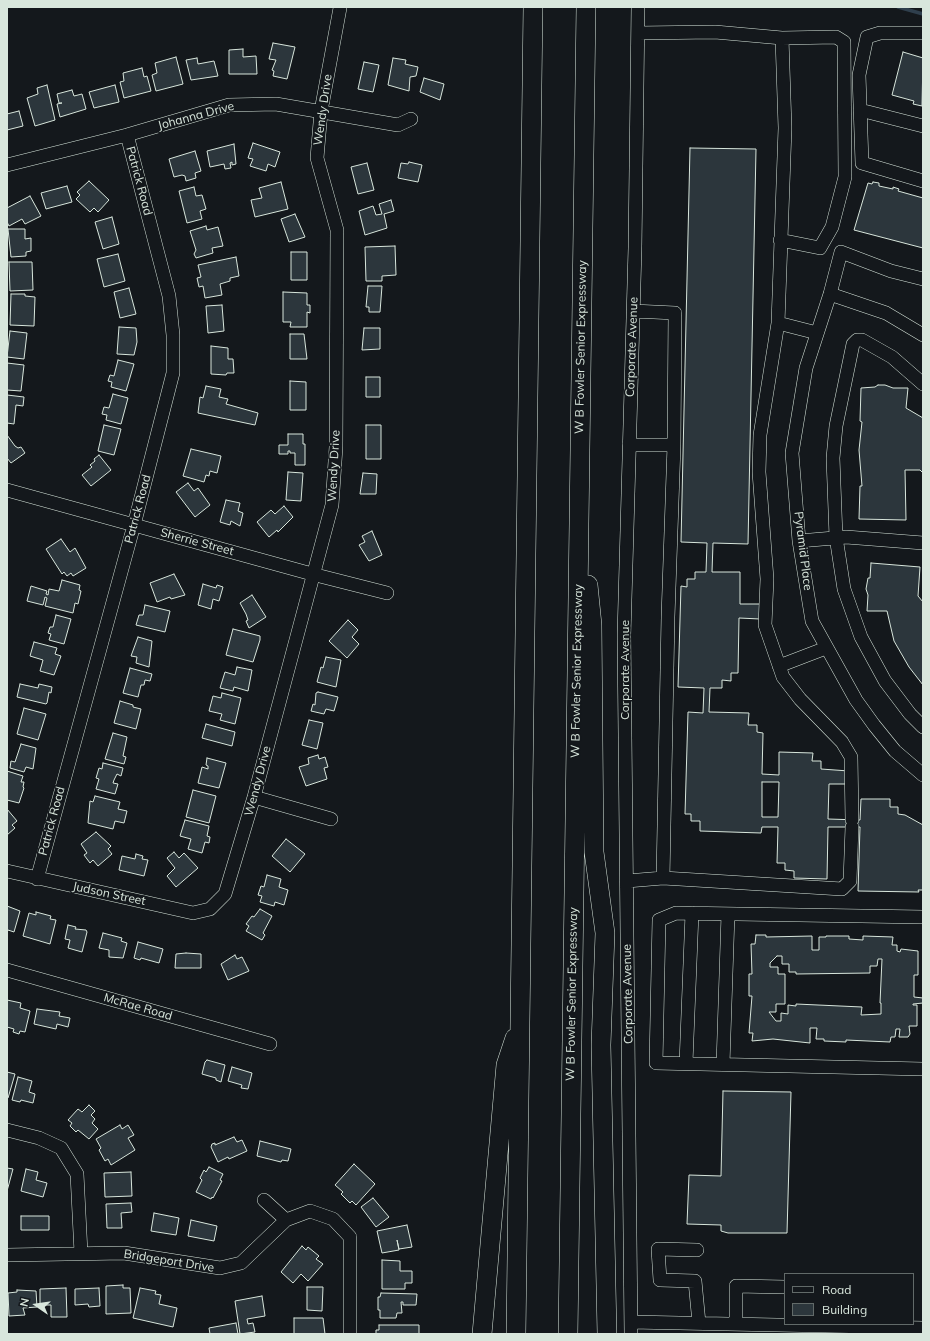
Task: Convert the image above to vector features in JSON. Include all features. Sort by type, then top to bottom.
[{"type":"highway","points":[[516,1334],[533,7]]},
{"type":"highway","name":"W B Fowler Senior Expressway","points":[[568,1334],[586,7]]},
{"type":"highway","points":[[579,486],[592,625],[594,852],[605,933],[602,1045],[607,1334]]},
{"type":"highway","points":[[482,1334],[506,1065],[521,1015]]},
{"type":"street","name":"Corporate Avenue","points":[[631,1328],[624,635],[633,311],[638,7]]},
{"type":"street","name":"Wendy Drive","points":[[210,909],[225,894],[254,797],[312,574],[332,505],[336,447],[337,230],[317,158],[321,111],[340,8]]},
{"type":"street","points":[[638,33],[715,32],[782,38],[836,37],[844,42],[845,177],[832,227],[820,248],[780,240]]},
{"type":"street","points":[[923,33],[880,33],[867,37],[859,76],[862,163],[923,181]]},
{"type":"street","points":[[627,881],[663,878],[842,889],[850,881],[852,824],[851,757],[842,742],[800,699],[783,677],[764,625],[767,579],[759,472],[760,435],[778,323],[785,128],[782,38]]},
{"type":"street","name":"Johanna Drive","points":[[7,165],[127,135],[229,105],[276,104],[398,125],[410,119]]},
{"type":"street","points":[[860,110],[923,126]]},
{"type":"street","name":"Patrick Road","points":[[36,878],[134,525],[173,373],[173,335],[169,296],[127,135]]},
{"type":"street","name":"Pyramid Place","points":[[923,279],[891,271],[841,252],[830,294],[806,368],[792,453],[800,541],[812,621],[856,700],[874,726],[895,750],[923,775]]},
{"type":"street","points":[[830,294],[886,313],[923,335]]},
{"type":"street","points":[[633,311],[675,313],[674,445],[668,617],[663,878]]},
{"type":"street","points":[[778,323],[817,334]]},
{"type":"street","points":[[923,384],[892,357],[862,340],[857,340],[853,344],[836,426],[833,458],[836,538],[844,589],[861,637],[885,681],[910,714],[923,727]]},
{"type":"street","points":[[629,445],[674,445]]},
{"type":"street","name":"Sherrie Street","points":[[7,490],[312,574],[387,593]]},
{"type":"street","points":[[800,541],[846,536],[923,543]]},
{"type":"street","points":[[779,666],[826,648]]},
{"type":"street","points":[[254,797],[331,819]]},
{"type":"street","name":"Judson Street","points":[[7,871],[193,913],[210,909]]},
{"type":"street","points":[[923,917],[676,913],[659,920],[656,1063],[923,1070]]},
{"type":"street","points":[[686,1063],[692,913]]},
{"type":"street","points":[[723,1064],[728,914]]},
{"type":"street","name":"McRae Road","points":[[7,970],[270,1044]]},
{"type":"street","points":[[7,1130],[39,1138],[61,1148],[77,1174],[81,1253]]},
{"type":"street","points":[[264,1200],[286,1220]]},
{"type":"street","name":"Bridgeport Drive","points":[[7,1255],[124,1253],[220,1268],[241,1263],[286,1220],[310,1211],[333,1219],[350,1237],[350,1334]]},
{"type":"street","points":[[697,1250],[658,1249],[660,1280],[695,1281],[699,1323]]},
{"type":"street","points":[[736,1324],[736,1286],[784,1288]]},
{"type":"street","points":[[631,1328],[699,1323],[736,1324],[811,1330],[923,1328]]},
{"type":"building","points":[[273,43],[295,47],[287,79],[273,76],[274,71],[272,70],[276,60],[269,59]]},
{"type":"building","points":[[243,49],[243,57],[256,56],[257,74],[229,74],[229,50]]},
{"type":"building","points":[[903,52],[923,58],[922,106],[913,104],[914,101],[892,95]]},
{"type":"building","points":[[176,57],[183,84],[156,91],[152,75],[157,73],[155,63]]},
{"type":"building","points":[[197,58],[198,64],[214,61],[218,76],[191,80],[186,60]]},
{"type":"building","points":[[393,58],[406,60],[405,64],[418,67],[416,76],[410,77],[409,91],[388,85]]},
{"type":"building","points":[[364,62],[379,65],[373,92],[358,89]]},
{"type":"building","points":[[142,68],[144,77],[147,76],[151,91],[124,98],[120,82],[124,81],[123,73]]},
{"type":"building","points":[[424,78],[444,84],[440,100],[420,92]]},
{"type":"building","points":[[47,85],[55,120],[35,126],[27,98],[38,94],[37,88]]},
{"type":"building","points":[[115,85],[119,102],[94,108],[89,92]]},
{"type":"building","points":[[72,90],[74,96],[82,94],[86,109],[60,117],[57,104],[62,103],[59,103],[57,94]]},
{"type":"building","points":[[19,111],[23,126],[7,130],[7,114]]},
{"type":"building","points":[[253,143],[280,152],[275,167],[268,164],[266,171],[250,166],[253,159],[248,158]]},
{"type":"building","points":[[234,144],[236,164],[232,165],[232,162],[230,163],[231,168],[225,169],[224,164],[210,167],[207,151]]},
{"type":"building","points":[[690,148],[756,149],[748,544],[713,543],[712,572],[740,572],[740,604],[760,604],[760,619],[739,618],[738,673],[731,673],[731,681],[722,680],[722,688],[710,688],[709,712],[749,713],[748,725],[757,725],[757,732],[763,733],[762,774],[779,775],[779,752],[813,753],[812,761],[821,761],[821,769],[849,771],[849,784],[829,784],[828,819],[860,820],[861,799],[890,799],[890,807],[898,807],[898,814],[905,815],[923,825],[923,890],[918,890],[919,892],[858,891],[860,827],[828,827],[827,879],[794,878],[794,871],[785,870],[785,863],[777,863],[778,827],[762,827],[761,833],[700,831],[700,821],[691,821],[691,814],[685,814],[688,712],[703,713],[704,688],[678,687],[681,586],[687,587],[687,579],[695,579],[695,572],[706,572],[707,543],[681,542]],"holes":[[[762,782],[779,782],[778,817],[762,817]]]},
{"type":"building","points":[[195,151],[201,171],[195,173],[196,178],[186,181],[185,176],[182,175],[174,177],[169,159]]},
{"type":"building","points":[[409,162],[422,165],[418,182],[398,178],[401,163],[408,164]]},
{"type":"building","points":[[367,163],[374,190],[358,194],[351,167]]},
{"type":"building","points":[[89,181],[109,200],[98,212],[94,208],[90,212],[76,199],[80,195],[77,192]]},
{"type":"building","points":[[281,182],[288,209],[255,217],[251,200],[262,198],[259,188]]},
{"type":"building","points":[[873,182],[879,183],[879,186],[893,189],[893,187],[899,189],[898,191],[923,198],[923,248],[854,230],[868,183],[872,184]]},
{"type":"building","points":[[67,186],[72,202],[46,209],[41,193]]},
{"type":"building","points":[[194,187],[196,196],[202,195],[206,209],[200,211],[202,219],[187,223],[179,191]]},
{"type":"building","points":[[30,196],[41,216],[25,224],[22,219],[9,226],[7,222],[7,208]]},
{"type":"building","points":[[391,200],[394,211],[384,214],[387,228],[365,235],[359,211],[373,206],[376,215],[382,214],[379,204]]},
{"type":"building","points":[[295,214],[305,237],[289,242],[281,219]]},
{"type":"building","points":[[112,217],[119,244],[103,249],[95,222]]},
{"type":"building","points":[[206,226],[207,230],[218,227],[223,246],[212,248],[213,253],[196,258],[194,254],[196,250],[190,231]]},
{"type":"building","points":[[8,229],[25,229],[25,239],[31,238],[31,251],[26,252],[26,256],[11,257]]},
{"type":"building","points":[[395,246],[396,275],[382,276],[382,281],[366,281],[365,247]]},
{"type":"building","points":[[291,252],[307,252],[307,280],[291,280]]},
{"type":"building","points":[[118,254],[125,281],[104,287],[97,259]]},
{"type":"building","points":[[236,257],[239,276],[230,278],[230,281],[220,284],[222,295],[205,298],[203,286],[199,287],[197,278],[201,277],[198,265]]},
{"type":"building","points":[[9,262],[32,262],[33,290],[10,291]]},
{"type":"building","points":[[368,286],[382,286],[380,312],[369,312],[369,307],[366,307]]},
{"type":"building","points":[[129,288],[136,314],[120,318],[114,292]]},
{"type":"building","points":[[283,292],[307,293],[307,305],[310,305],[310,313],[307,312],[307,327],[290,327],[291,322],[283,322]]},
{"type":"building","points":[[11,294],[25,294],[25,296],[35,297],[34,326],[10,325]]},
{"type":"building","points":[[222,305],[224,331],[208,333],[206,306]]},
{"type":"building","points":[[119,327],[136,328],[137,342],[134,355],[117,354]]},
{"type":"building","points":[[364,328],[380,328],[380,349],[362,350]]},
{"type":"building","points":[[10,331],[27,333],[24,359],[7,357]]},
{"type":"building","points":[[290,334],[304,334],[307,359],[290,359]]},
{"type":"building","points":[[211,346],[228,348],[228,359],[233,359],[234,373],[227,373],[226,375],[211,374]]},
{"type":"building","points":[[118,360],[134,364],[126,391],[111,387],[112,382],[108,381],[110,375],[114,376]]},
{"type":"building","points":[[7,363],[24,365],[21,391],[7,390]]},
{"type":"building","points":[[366,377],[380,377],[380,397],[366,397]]},
{"type":"building","points":[[290,381],[306,382],[306,410],[290,410]]},
{"type":"building","points":[[878,385],[885,385],[893,388],[908,388],[906,408],[923,418],[923,473],[920,470],[905,470],[906,520],[859,519],[860,486],[862,486],[859,450],[862,422],[860,421],[861,388],[875,387]]},
{"type":"building","points":[[206,386],[221,389],[219,397],[228,399],[226,404],[258,413],[255,425],[198,413],[200,397],[203,398]]},
{"type":"building","points":[[113,394],[128,398],[121,424],[106,420],[107,415],[102,414],[104,407],[109,408]]},
{"type":"building","points":[[7,395],[24,397],[23,406],[16,405],[14,424],[7,423]]},
{"type":"building","points":[[104,425],[121,429],[114,455],[98,451]]},
{"type":"building","points":[[366,425],[381,425],[381,459],[366,459]]},
{"type":"building","points":[[288,434],[303,434],[303,444],[305,444],[305,465],[295,465],[295,453],[290,453],[290,451],[288,451],[288,454],[279,454],[279,445],[288,445]]},
{"type":"building","points":[[7,435],[15,446],[18,448],[21,447],[25,453],[11,463],[7,458]]},
{"type":"building","points":[[191,449],[221,456],[217,473],[210,471],[209,476],[206,475],[204,482],[183,476]]},
{"type":"building","points":[[99,455],[111,470],[91,486],[82,475],[92,467],[90,465]]},
{"type":"building","points":[[288,472],[303,473],[301,501],[286,500]]},
{"type":"building","points":[[363,473],[377,474],[376,494],[360,494]]},
{"type":"building","points":[[188,483],[194,491],[198,488],[210,505],[195,517],[176,492]]},
{"type":"building","points":[[226,500],[240,503],[238,511],[243,513],[240,526],[231,521],[230,525],[220,522]]},
{"type":"building","points":[[284,506],[293,517],[278,532],[277,530],[269,537],[257,522],[271,510],[275,514]]},
{"type":"building","points":[[372,531],[382,555],[369,561],[359,545],[365,542],[362,536]]},
{"type":"building","points":[[61,539],[70,552],[75,548],[86,568],[73,576],[71,573],[67,576],[64,572],[62,574],[46,549]]},
{"type":"building","points":[[871,563],[920,567],[918,596],[923,602],[923,685],[909,667],[894,641],[887,611],[867,611],[868,595],[866,589],[868,578],[870,578]]},
{"type":"building","points":[[174,574],[185,595],[171,599],[170,597],[157,602],[150,583]]},
{"type":"building","points":[[62,580],[80,585],[79,590],[81,591],[78,604],[75,603],[73,613],[45,606],[47,598],[45,597],[43,605],[27,601],[31,586],[47,591],[46,594],[48,595],[49,589],[59,591]]},
{"type":"building","points":[[203,584],[216,588],[217,585],[223,587],[219,601],[213,599],[211,609],[198,605]]},
{"type":"building","points":[[252,595],[266,617],[249,628],[246,621],[248,620],[246,614],[240,603]]},
{"type":"building","points":[[145,605],[170,611],[165,632],[136,625],[139,615],[143,615]]},
{"type":"building","points":[[56,615],[71,619],[64,644],[49,640],[51,634],[48,633],[50,627],[53,627]]},
{"type":"building","points":[[348,620],[358,630],[352,637],[359,644],[347,658],[329,641]]},
{"type":"building","points":[[233,629],[260,636],[253,662],[226,655]]},
{"type":"building","points":[[138,637],[152,641],[149,667],[136,663],[137,657],[131,656]]},
{"type":"building","points":[[34,642],[57,648],[55,654],[61,656],[54,675],[40,671],[43,660],[30,656]]},
{"type":"building","points":[[326,657],[341,660],[336,687],[317,682],[321,667],[323,668]]},
{"type":"building","points":[[237,667],[252,670],[248,691],[234,687],[233,691],[220,688],[225,672],[235,675]]},
{"type":"building","points":[[130,668],[152,674],[150,681],[145,680],[144,685],[141,685],[138,697],[123,693]]},
{"type":"building","points":[[20,684],[38,688],[39,684],[52,687],[51,693],[49,692],[47,703],[17,697]]},
{"type":"building","points":[[318,692],[338,697],[334,711],[326,709],[324,714],[311,711],[313,704],[315,705],[316,693]]},
{"type":"building","points":[[222,693],[241,698],[235,724],[220,720],[222,714],[209,711],[213,696],[221,698]]},
{"type":"building","points":[[120,701],[141,709],[136,729],[114,723]]},
{"type":"building","points":[[24,708],[46,714],[38,740],[17,734]]},
{"type":"building","points":[[309,720],[323,723],[317,749],[302,745]]},
{"type":"building","points":[[206,724],[235,732],[232,746],[202,738]]},
{"type":"building","points":[[113,733],[127,737],[123,756],[126,757],[124,764],[105,759]]},
{"type":"building","points":[[21,744],[36,748],[33,769],[26,767],[24,772],[10,768],[11,761],[15,762]]},
{"type":"building","points":[[318,755],[319,759],[325,757],[328,767],[324,768],[327,779],[306,786],[299,767],[309,764],[308,758]]},
{"type":"building","points":[[207,758],[226,763],[219,788],[198,783],[202,767],[208,769],[208,766],[206,765]]},
{"type":"building","points":[[103,763],[123,768],[121,776],[117,774],[113,783],[118,784],[115,794],[96,789],[99,779],[96,778],[99,768],[102,769]]},
{"type":"building","points":[[7,771],[23,776],[21,782],[24,782],[24,788],[19,803],[7,800]]},
{"type":"building","points":[[193,790],[216,796],[209,823],[186,817]]},
{"type":"building","points":[[95,796],[120,802],[118,809],[127,811],[124,823],[115,821],[113,829],[88,823],[90,801],[93,802]]},
{"type":"building","points":[[7,809],[17,821],[12,825],[15,828],[7,835]]},
{"type":"building","points":[[185,820],[209,826],[207,836],[210,837],[209,843],[205,842],[202,853],[188,849],[191,839],[180,836]]},
{"type":"building","points":[[96,832],[111,846],[108,849],[112,854],[98,866],[93,860],[90,863],[84,855],[87,853],[81,844]]},
{"type":"building","points":[[286,839],[305,854],[290,872],[272,856]]},
{"type":"building","points":[[174,852],[179,858],[184,853],[198,868],[176,887],[167,876],[175,868],[167,858]]},
{"type":"building","points":[[136,854],[143,856],[142,859],[148,860],[144,876],[119,870],[122,856],[135,859]]},
{"type":"building","points":[[267,875],[281,879],[279,887],[288,890],[284,905],[275,902],[274,906],[260,902],[262,896],[258,895],[261,886],[264,887]]},
{"type":"building","points":[[7,906],[20,911],[14,932],[8,930],[7,933]]},
{"type":"building","points":[[260,909],[272,916],[263,933],[265,935],[262,940],[246,931],[249,926],[246,924]]},
{"type":"building","points":[[36,912],[51,916],[50,919],[56,920],[50,944],[23,936],[29,913],[36,915]]},
{"type":"building","points":[[68,925],[76,927],[75,929],[86,930],[87,932],[82,952],[68,948],[70,940],[65,939]]},
{"type":"building","points":[[103,933],[122,938],[121,941],[127,943],[123,958],[109,957],[109,950],[99,948]]},
{"type":"building","points":[[756,935],[766,935],[766,937],[812,936],[812,950],[819,950],[819,937],[849,936],[849,939],[863,940],[863,936],[893,937],[892,945],[897,945],[897,951],[900,952],[901,949],[918,951],[918,975],[914,975],[914,997],[923,998],[923,1003],[913,1004],[917,1005],[917,1026],[909,1026],[910,1034],[908,1037],[899,1037],[900,1029],[896,1029],[895,1037],[891,1037],[890,1042],[846,1040],[846,1042],[824,1041],[824,1039],[816,1039],[817,1028],[810,1028],[810,1043],[773,1039],[752,1041],[753,1033],[749,1033],[752,996],[749,996],[749,974],[752,974],[751,944],[755,944]],"holes":[[[777,956],[782,956],[782,964],[789,964],[789,972],[796,972],[796,974],[870,973],[870,966],[877,966],[878,959],[882,959],[881,1014],[861,1015],[862,1007],[796,1004],[796,1006],[788,1005],[788,1014],[781,1013],[781,1021],[776,1021],[769,1012],[776,1012],[776,1004],[785,1004],[785,974],[778,974],[778,967],[770,967],[770,963]]]},
{"type":"building","points":[[138,942],[163,949],[159,963],[141,958],[140,960],[134,958]]},
{"type":"building","points":[[176,954],[201,954],[201,968],[175,968]]},
{"type":"building","points":[[235,955],[237,959],[242,957],[249,971],[228,980],[221,964]]},
{"type":"building","points":[[7,1000],[21,1003],[20,1008],[30,1011],[25,1032],[20,1031],[19,1034],[13,1032],[14,1029],[7,1027]]},
{"type":"building","points":[[37,1009],[60,1012],[59,1016],[70,1018],[68,1027],[57,1024],[56,1029],[34,1024]]},
{"type":"building","points":[[207,1060],[225,1065],[221,1082],[216,1080],[216,1078],[202,1074],[205,1062]]},
{"type":"building","points":[[232,1067],[252,1073],[248,1089],[241,1088],[242,1085],[228,1081]]},
{"type":"building","points":[[7,1072],[15,1074],[8,1098],[7,1098]]},
{"type":"building","points":[[18,1077],[32,1081],[29,1092],[35,1094],[33,1103],[21,1100],[20,1102],[12,1100]]},
{"type":"building","points":[[723,1091],[791,1092],[787,1233],[728,1233],[721,1231],[721,1225],[687,1224],[689,1175],[721,1176]]},
{"type":"building","points":[[89,1105],[95,1111],[91,1115],[95,1119],[92,1123],[98,1129],[89,1139],[78,1130],[76,1132],[70,1126],[72,1123],[68,1120],[78,1109],[82,1112]]},
{"type":"building","points":[[120,1125],[122,1129],[128,1125],[134,1135],[128,1138],[135,1150],[111,1165],[108,1159],[105,1161],[99,1150],[101,1148],[96,1139]]},
{"type":"building","points":[[234,1137],[237,1142],[242,1140],[247,1151],[218,1162],[211,1147],[212,1144],[215,1143],[215,1145]]},
{"type":"building","points":[[260,1141],[291,1149],[288,1161],[282,1160],[281,1162],[257,1156]]},
{"type":"building","points":[[354,1164],[375,1184],[356,1205],[352,1201],[350,1203],[341,1194],[343,1192],[335,1185]]},
{"type":"building","points":[[209,1167],[223,1174],[220,1180],[222,1181],[211,1199],[196,1192],[202,1180],[200,1178],[204,1170],[206,1172]]},
{"type":"building","points":[[7,1168],[13,1169],[7,1191]]},
{"type":"building","points":[[26,1169],[38,1172],[36,1180],[47,1183],[43,1197],[21,1191]]},
{"type":"building","points":[[131,1172],[132,1196],[105,1197],[104,1173]]},
{"type":"building","points":[[373,1198],[389,1217],[376,1227],[361,1207]]},
{"type":"building","points":[[131,1203],[132,1212],[121,1213],[122,1228],[107,1228],[106,1204]]},
{"type":"building","points":[[154,1213],[179,1218],[176,1235],[151,1231]]},
{"type":"building","points":[[21,1216],[49,1216],[49,1230],[21,1230]]},
{"type":"building","points":[[191,1220],[217,1226],[214,1241],[188,1236]]},
{"type":"building","points":[[407,1225],[412,1247],[399,1249],[397,1240],[399,1250],[382,1253],[377,1231]]},
{"type":"building","points":[[302,1246],[306,1250],[308,1247],[319,1256],[316,1259],[323,1264],[308,1281],[301,1274],[293,1283],[281,1272]]},
{"type":"building","points":[[382,1260],[400,1261],[400,1271],[412,1271],[412,1283],[405,1283],[405,1289],[382,1289]]},
{"type":"building","points":[[123,1285],[123,1288],[130,1288],[131,1313],[106,1314],[106,1286]]},
{"type":"building","points":[[307,1287],[323,1287],[322,1311],[307,1310]]},
{"type":"building","points":[[66,1288],[67,1317],[51,1317],[51,1305],[40,1305],[40,1289]]},
{"type":"building","points":[[99,1288],[100,1306],[89,1307],[88,1304],[75,1305],[75,1289]]},
{"type":"building","points":[[140,1288],[156,1291],[155,1294],[161,1295],[159,1304],[177,1308],[173,1327],[133,1318]]},
{"type":"building","points":[[17,1290],[36,1291],[37,1307],[23,1308],[25,1315],[9,1316],[8,1293],[17,1292]]},
{"type":"building","points":[[381,1293],[417,1294],[416,1305],[403,1305],[403,1302],[401,1302],[402,1313],[397,1313],[396,1318],[380,1318],[380,1310],[378,1310],[378,1297],[380,1297]]},
{"type":"building","points":[[262,1296],[265,1316],[247,1319],[248,1324],[253,1323],[255,1332],[240,1334],[235,1301]]},
{"type":"building","points":[[294,1318],[323,1318],[325,1334],[294,1334]]},
{"type":"building","points":[[236,1323],[238,1334],[210,1334],[209,1328]]},
{"type":"building","points":[[379,1325],[419,1325],[419,1334],[376,1334],[376,1330],[379,1330]]},
{"type":"waterway","points":[[898,7],[923,14]]}]
